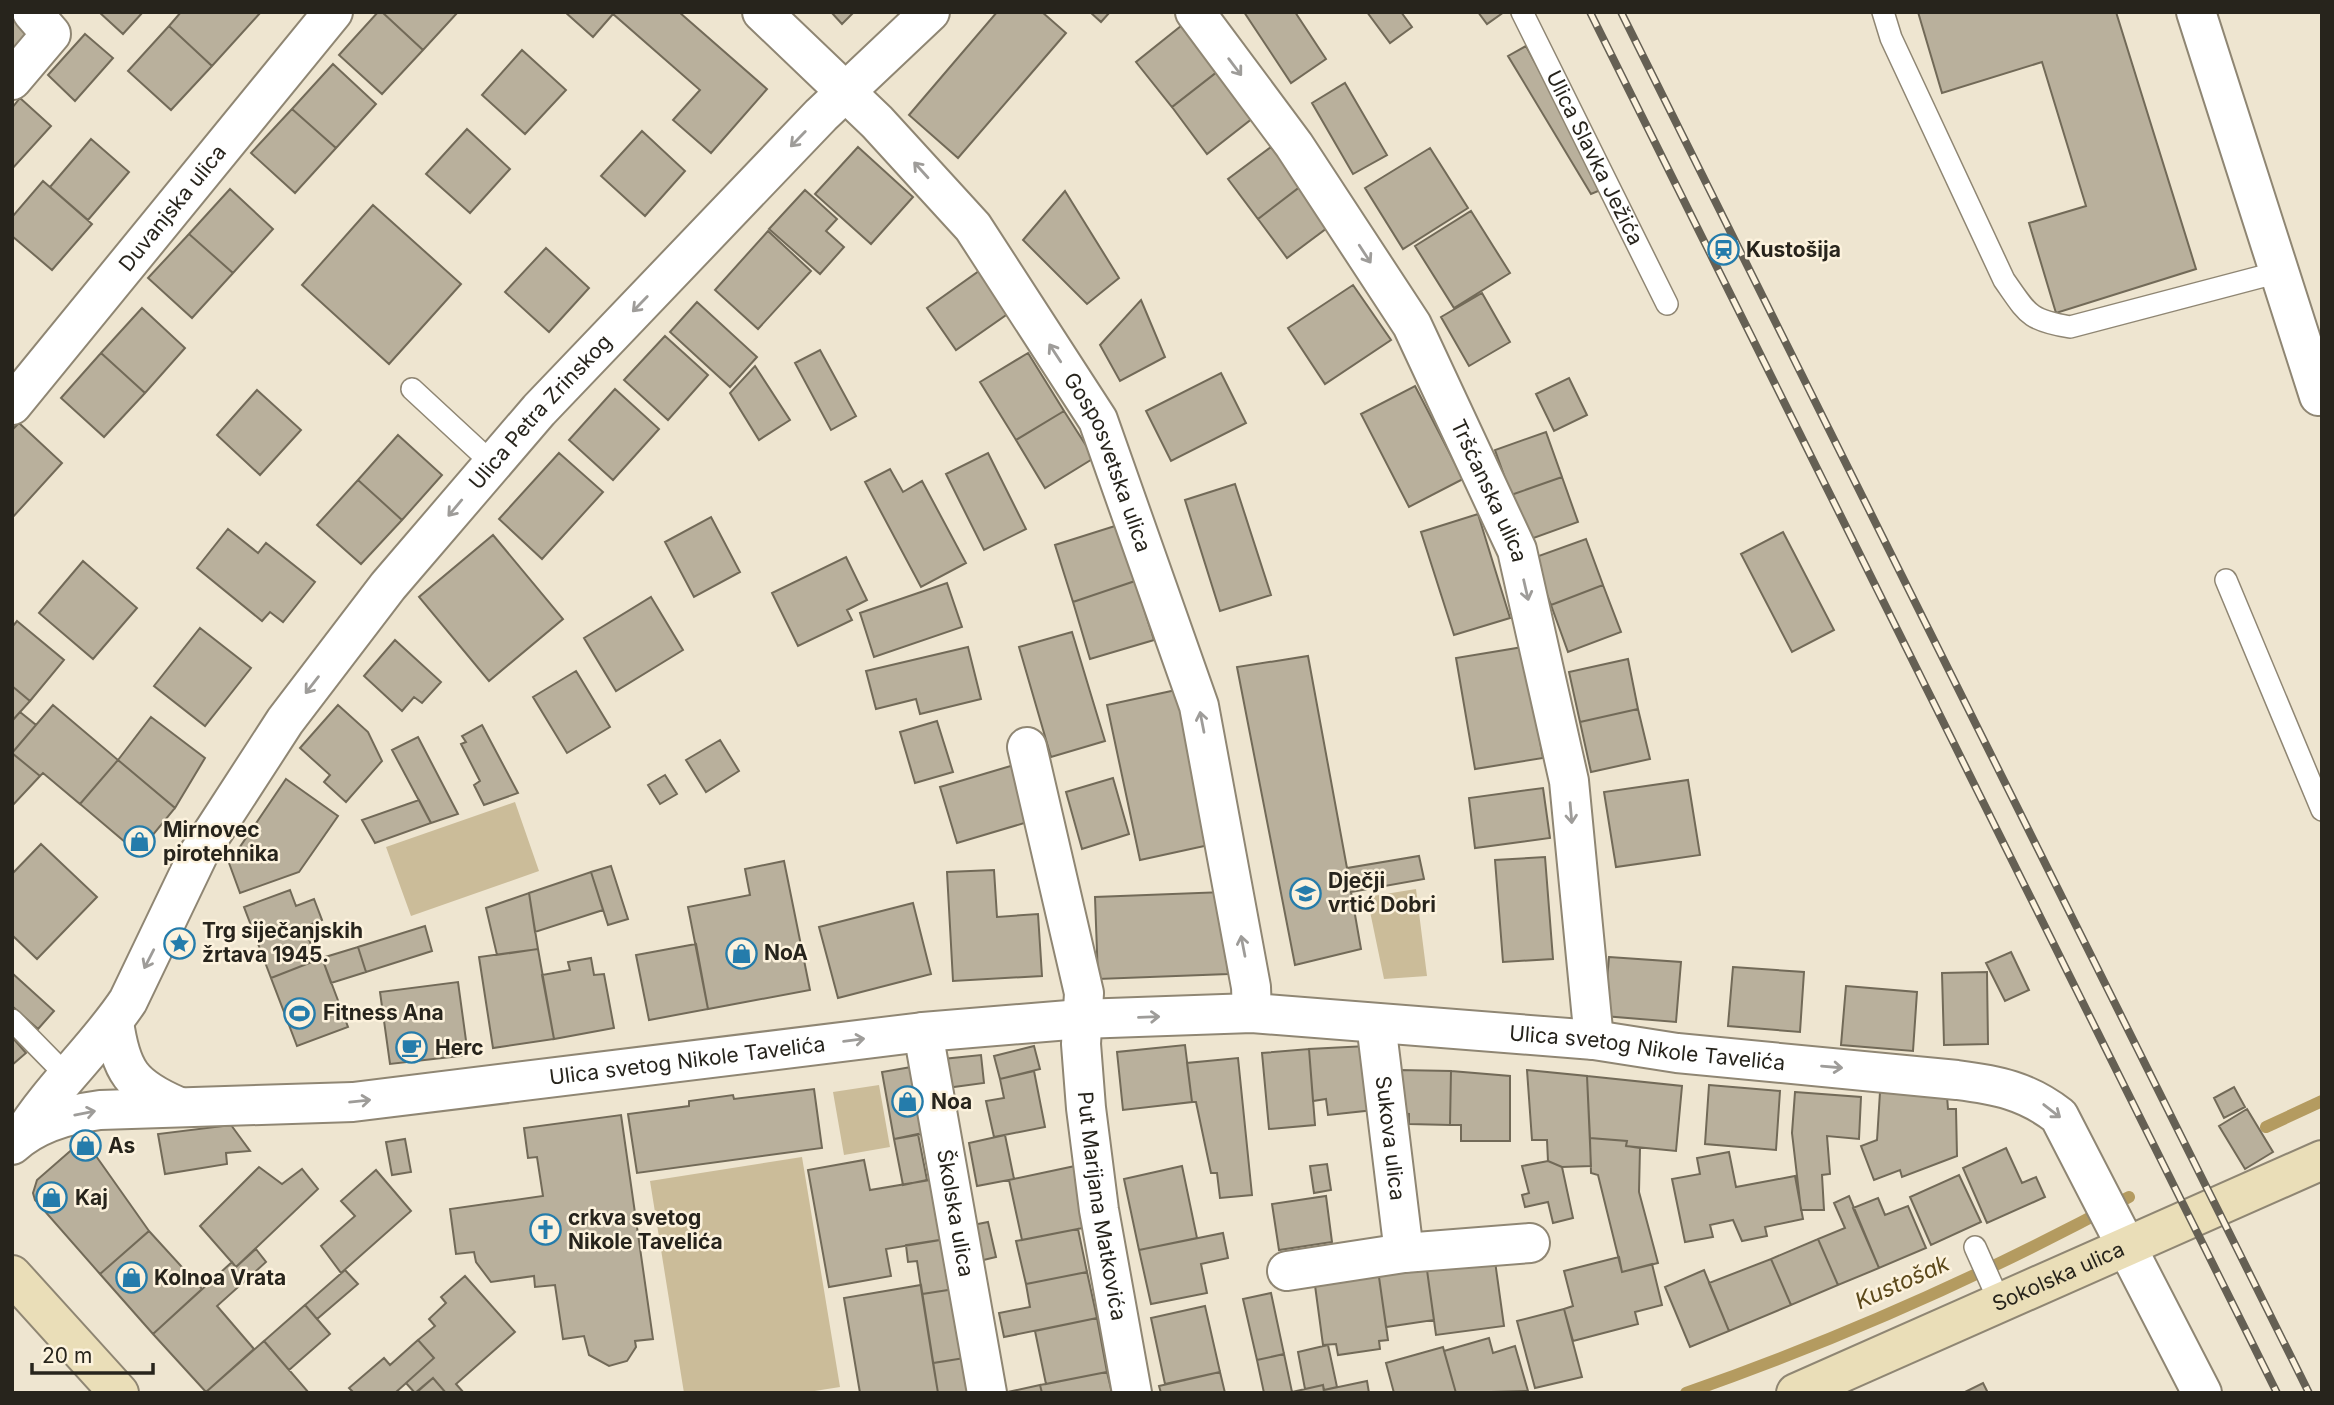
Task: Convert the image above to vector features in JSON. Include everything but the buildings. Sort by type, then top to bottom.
[{"type":"street","points":[[12,79],[51,34],[32,12]]},
{"type":"street","name":"Duvanjska ulica","points":[[12,405],[333,12]]},
{"type":"street","name":"Gosposvetska ulica","points":[[762,12],[846,91],[973,227],[1098,420],[1199,706],[1251,988],[1252,1013]]},
{"type":"street","name":"Ulica Petra Zrinskog","points":[[114,1022],[152,954],[199,853],[285,721],[388,586],[539,410],[846,91],[930,12]]},
{"type":"street","name":"Tršćanska ulica","points":[[1195,12],[1294,145],[1412,325],[1517,550],[1569,781],[1594,1040]]},
{"type":"street","points":[[2196,12],[2319,396]]},
{"type":"street","points":[[1027,747],[1084,993],[1081,1019]]},
{"type":"street","name":"Ulica svetog Nikole Tavelića","points":[[177,1106],[217,1108],[353,1102],[923,1032],[1081,1019],[1252,1013],[1594,1040],[1677,1053],[2003,1086],[2028,1095],[2059,1116],[2203,1393]]},
{"type":"street","name":"Put Marijana Matkovića","points":[[1081,1019],[1086,1108],[1097,1197],[1132,1393]]},
{"type":"street","points":[[17,1141],[66,1075],[114,1022]]},
{"type":"street","points":[[114,1022],[119,1052],[135,1082],[147,1093],[177,1106]]},
{"type":"street","name":"Sukova ulica","points":[[1376,1023],[1404,1253]]},
{"type":"street","name":"Školska ulica","points":[[923,1032],[987,1393]]},
{"type":"street","points":[[17,1141],[80,1113],[177,1106]]},
{"type":"street","name":"Sokolska ulica","points":[[1796,1393],[1996,1294],[2116,1223],[2320,1165]]},
{"type":"street","points":[[1287,1271],[1404,1253],[1530,1243]]},
{"type":"street","points":[[12,1275],[119,1393]]},
{"type":"lane","name":"Ulica Slavka Ježića","points":[[1522,12],[1667,304]]},
{"type":"lane","points":[[1883,12],[1891,38],[2004,280],[2027,313],[2042,322],[2070,327],[2279,272]]},
{"type":"lane","points":[[412,389],[493,464]]},
{"type":"lane","points":[[2226,580],[2322,810]]},
{"type":"lane","points":[[12,1020],[66,1075]]},
{"type":"lane","points":[[1976,1250],[1996,1294]]},
{"type":"shaded area","points":[[515,802],[539,871],[411,916],[386,847]]},
{"type":"shaded area","points":[[1416,889],[1427,976],[1384,979],[1367,897]]},
{"type":"shaded area","points":[[879,1085],[890,1147],[844,1155],[833,1092]]},
{"type":"shaded area","points":[[802,1157],[840,1387],[802,1393],[684,1393],[650,1181]]},
{"type":"waterway","name":"Kustošak","points":[[2266,1127],[2322,1101]]},
{"type":"waterway","name":"Kustošak","points":[[1686,1393],[1800,1351],[1912,1304],[2129,1197]]},
{"type":"railway","points":[[1590,12],[2277,1393]]},
{"type":"railway","points":[[1621,12],[2309,1393]]},
{"type":"place","name":"Kustošija","points":[[1723,250]]},
{"type":"place","name":"Mirnovec pirotehnika","points":[[140,842]]},
{"type":"place","name":"Dječji vrtić Dobri","points":[[1305,893]]},
{"type":"place","name":"Trg siječanjskih žrtava 1945.","points":[[179,943]]},
{"type":"place","name":"NoA","points":[[741,953]]},
{"type":"place","name":"Fitness Ana","points":[[300,1013]]},
{"type":"place","name":"Herc","points":[[412,1048]]},
{"type":"place","name":"Noa","points":[[908,1102]]},
{"type":"place","name":"As","points":[[85,1146]]},
{"type":"place","name":"Kaj","points":[[52,1198]]},
{"type":"place","name":"crkva svetog Nikole Tavelića","points":[[545,1230]]},
{"type":"place","name":"Kolnoa Vrata","points":[[131,1278]]}]
